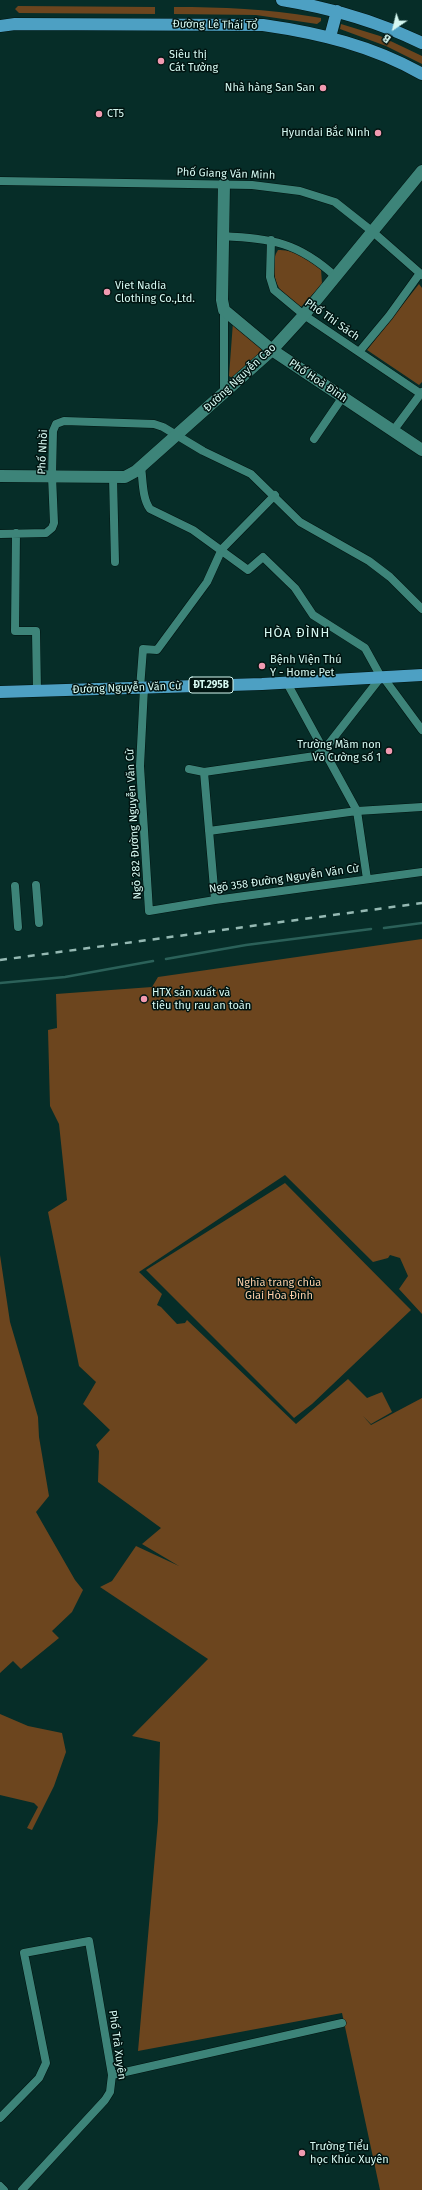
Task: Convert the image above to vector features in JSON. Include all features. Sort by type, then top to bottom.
[{"type":"main road","points":[[282,0],[337,11],[375,23],[422,43]]},
{"type":"main road","points":[[330,37],[337,11]]},
{"type":"main road","name":"Đường Lê Thái Tổ","points":[[0,26],[15,24],[253,25],[298,30],[330,37],[384,56],[422,74]]},
{"type":"main road","name":"Đường Nguyễn Cao","points":[[0,476],[125,477],[142,467],[272,350],[336,277],[422,171]]},
{"type":"main road","points":[[224,184],[222,236],[224,310]]},
{"type":"main road","name":"Phố Hoà Đình","points":[[224,310],[272,350],[422,450]]},
{"type":"main road","name":"Đường Nguyễn Văn Cừ","points":[[0,692],[287,683],[422,675]]},
{"type":"street","name":"Phố Giang Văn Minh","points":[[0,181],[268,185],[318,196],[335,202],[373,232],[421,274]]},
{"type":"street","points":[[222,236],[271,240],[314,258],[336,277]]},
{"type":"street","name":"Phố Thi Sách","points":[[271,240],[270,277],[274,290],[304,315],[421,393]]},
{"type":"street","points":[[359,352],[421,274]]},
{"type":"street","points":[[224,310],[224,393]]},
{"type":"street","points":[[393,431],[421,393]]},
{"type":"street","points":[[314,439],[342,398]]},
{"type":"street","name":"Phố Nhồi","points":[[0,534],[46,533],[52,528],[54,523],[52,476],[53,431],[55,425],[60,422],[150,424],[163,427],[178,436]]},
{"type":"street","points":[[178,436],[252,474],[308,527],[369,561],[390,577],[422,610]]},
{"type":"street","points":[[142,467],[146,504],[150,509],[193,530],[248,570],[260,558],[267,560],[295,588],[313,615],[365,648],[382,677],[422,730]]},
{"type":"street","points":[[113,477],[115,562]]},
{"type":"street","points":[[222,550],[275,495]]},
{"type":"street","points":[[16,533],[15,631],[36,631],[38,691]]},
{"type":"street","name":"Ngõ 282 Đường Nguyễn Văn Cừ","points":[[149,911],[140,766],[143,649],[157,650],[208,582],[222,550]]},
{"type":"street","points":[[189,769],[204,772],[315,756],[324,750],[382,677]]},
{"type":"street","points":[[287,683],[357,811],[367,879]]},
{"type":"street","points":[[204,772],[215,900]]},
{"type":"street","points":[[210,831],[357,811],[422,807]]},
{"type":"street","name":"Ngõ 358 Đường Nguyễn Văn Cừ","points":[[149,911],[215,900],[422,872]]},
{"type":"street","points":[[36,885],[39,923]]},
{"type":"street","points":[[15,886],[18,927]]},
{"type":"street","name":"Phố Trà Xuyên","points":[[0,2118],[39,2078],[46,2064],[24,1953],[89,1942],[112,2075],[110,2092],[105,2100],[22,2190]]},
{"type":"street","points":[[112,2075],[342,2023]]},
{"type":"street","points":[[0,2186],[4,2190]]},
{"type":"green space","points":[[18,6],[155,7],[155,14],[19,13],[15,9]]},
{"type":"green space","points":[[174,7],[262,10],[321,18],[321,21],[317,24],[256,15],[174,14]]},
{"type":"green space","points":[[341,24],[380,36],[422,56],[422,64],[386,46],[340,29]]},
{"type":"green space","points":[[278,250],[290,251],[301,255],[321,269],[322,284],[301,307],[283,293],[277,284],[274,274],[274,259]]},
{"type":"green space","points":[[419,284],[422,288],[422,382],[419,385],[367,350]]},
{"type":"green space","points":[[233,322],[265,350],[232,378],[229,376]]},
{"type":"green space","points":[[422,939],[422,1314],[399,1289],[408,1276],[400,1258],[390,1255],[388,1258],[373,1262],[285,1175],[139,1272],[162,1294],[157,1305],[161,1307],[177,1324],[185,1323],[187,1320],[296,1424],[348,1379],[367,1398],[382,1392],[392,1412],[371,1424],[363,1416],[371,1425],[422,1398],[422,2190],[380,2190],[342,2013],[138,2051],[158,1821],[160,1742],[132,1736],[208,1659],[100,1587],[112,1581],[136,1546],[179,1566],[142,1544],[161,1528],[98,1482],[99,1451],[96,1445],[110,1430],[83,1404],[96,1382],[79,1366],[48,1212],[67,1200],[59,1124],[50,1106],[48,1030],[57,1028],[56,994],[152,987],[158,977]]},
{"type":"green space","name":"Nghĩa trang chùa Giai Hòa Đình","points":[[285,1183],[411,1310],[312,1404],[294,1418],[146,1270]]},
{"type":"green space","points":[[0,1255],[10,1322],[38,1417],[39,1437],[49,1496],[36,1512],[75,1580],[83,1590],[72,1612],[52,1631],[59,1638],[21,1669],[13,1661],[0,1673]]},
{"type":"green space","points":[[0,1714],[28,1726],[62,1733],[66,1752],[54,1786],[32,1830],[27,1828],[38,1807],[34,1803],[0,1795]]},
{"type":"waterway","points":[[384,928],[422,923]]},
{"type":"waterway","points":[[166,959],[246,945],[371,929]]},
{"type":"waterway","points":[[0,983],[65,977],[153,961]]},
{"type":"railway","points":[[0,960],[422,903]]},
{"type":"place","name":"Siêu thị Cát Tường","points":[[161,61]]},
{"type":"place","name":"Nhà hàng San San","points":[[323,88]]},
{"type":"place","name":"CT5","points":[[99,114]]},
{"type":"place","name":"Hyundai Bắc Ninh","points":[[378,133]]},
{"type":"place","name":"Viet Nadia Clothing Co.,Ltd.","points":[[107,292]]},
{"type":"place","name":"Bệnh Viện Thú Y - Home Pet","points":[[262,666]]},
{"type":"place","name":"Trường Mầm non Võ Cường số 1","points":[[389,751]]},
{"type":"place","name":"HTX sản xuất và tiêu thụ rau an toàn","points":[[144,999]]},
{"type":"place","name":"Trường Tiểu học Khúc Xuyên","points":[[302,2153]]},
{"type":"district","name":"HÒA ĐÌNH","points":[[297,633]]}]
